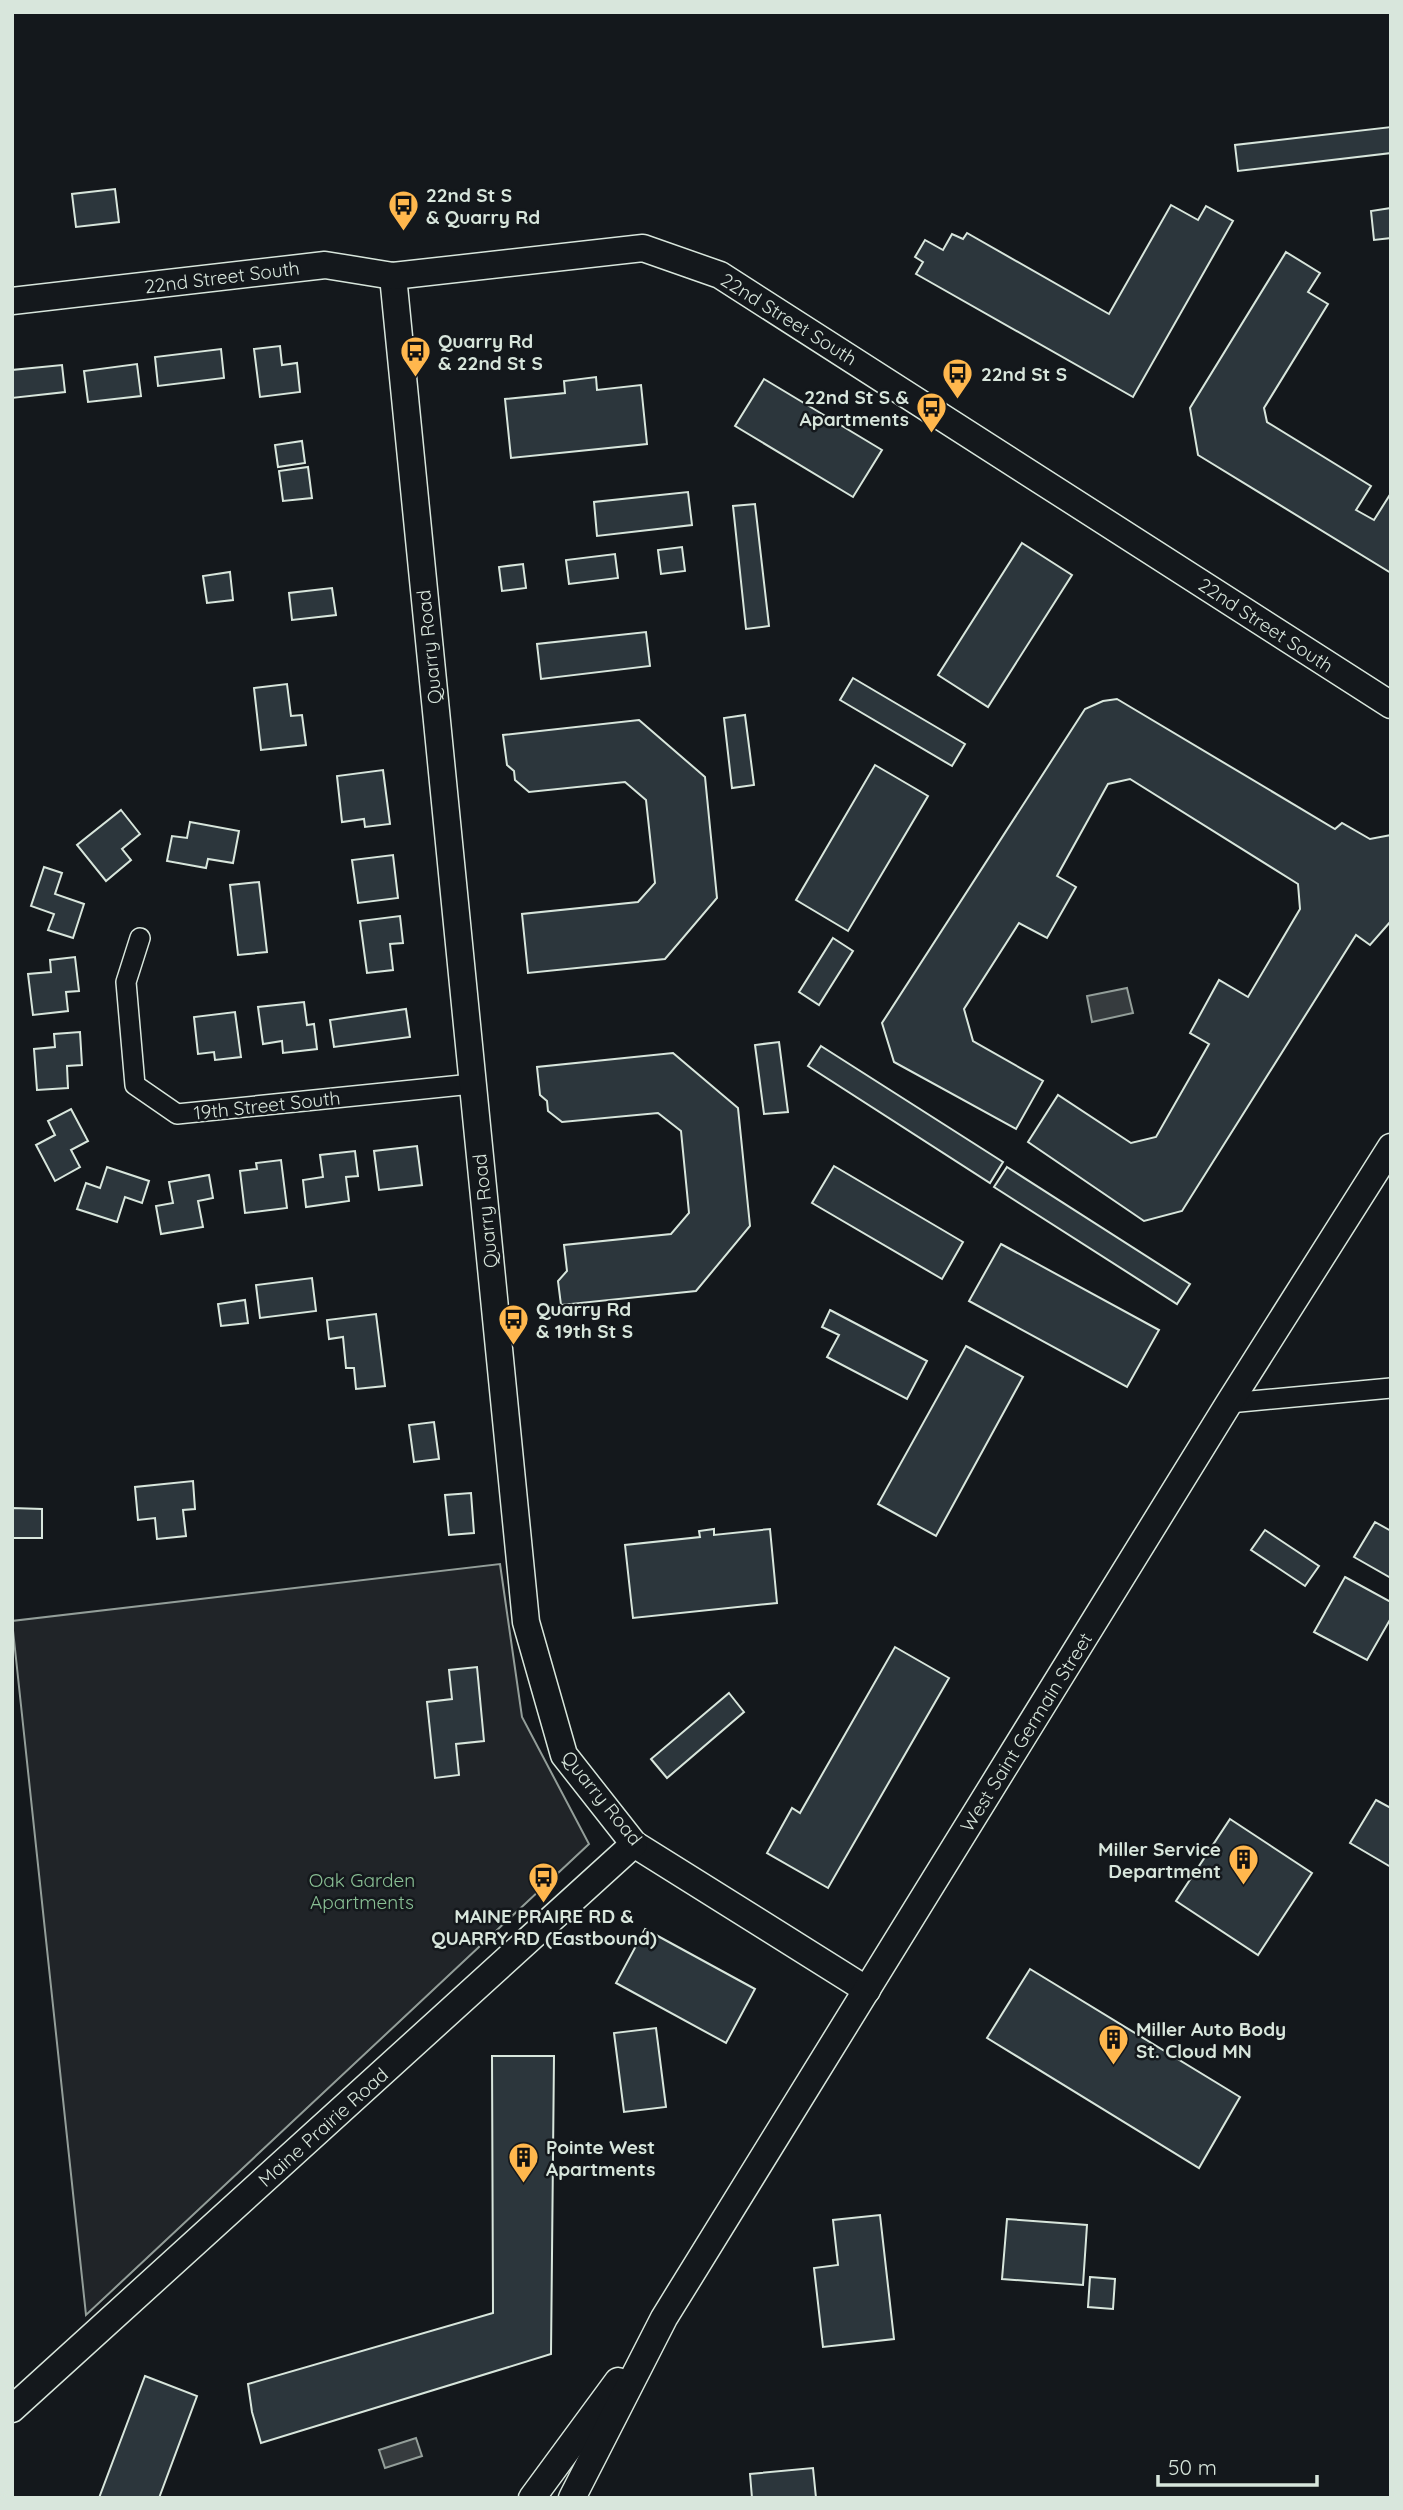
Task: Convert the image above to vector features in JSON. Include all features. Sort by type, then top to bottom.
[{"type":"street","name":"22nd Street South","points":[[12,301],[325,265],[393,276],[643,247],[720,275],[1391,705]]},
{"type":"street","name":"Quarry Road","points":[[393,276],[526,1622],[564,1755],[634,1844],[867,1990]]},
{"type":"street","name":"19th Street South","points":[[140,938],[126,982],[135,1085],[177,1114],[472,1084]]},
{"type":"street","name":"West Saint Germain Street","points":[[532,2498],[664,2318],[1229,1403],[1391,1147]]},
{"type":"street","points":[[1229,1403],[1391,1388]]},
{"type":"street","name":"Maine Prairie Road","points":[[12,2409],[634,1844]]},
{"type":"street","name":"West Saint Germain Street","points":[[572,2498],[664,2318]]},
{"type":"green space","name":"Oak Garden Apartments","points":[[500,1564],[522,1717],[589,1844],[86,2315],[12,1621]]},
{"type":"shaded area","points":[[1127,988],[1133,1013],[1092,1022],[1087,996]]},
{"type":"shaded area","points":[[416,2438],[422,2456],[385,2468],[379,2450]]},
{"type":"building","points":[[1391,127],[1391,153],[1238,171],[1235,145]]},
{"type":"building","points":[[115,189],[119,222],[76,227],[72,194]]},
{"type":"building","points":[[1171,205],[1198,220],[1206,206],[1233,221],[1133,397],[916,274],[923,262],[915,257],[925,240],[943,250],[952,234],[963,239],[967,233],[1109,314]]},
{"type":"building","points":[[1391,208],[1391,238],[1374,240],[1371,211]]},
{"type":"building","points":[[1286,252],[1320,273],[1308,292],[1328,304],[1264,408],[1267,422],[1371,486],[1356,510],[1374,520],[1391,493],[1391,573],[1198,455],[1190,408]]},
{"type":"building","points":[[280,346],[282,365],[297,363],[300,392],[260,397],[254,349]]},
{"type":"building","points":[[221,349],[224,378],[158,386],[155,357]]},
{"type":"building","points":[[137,364],[141,396],[88,402],[84,371]]},
{"type":"building","points":[[62,365],[65,392],[12,398],[12,370]]},
{"type":"building","points":[[596,377],[597,390],[641,385],[647,444],[511,458],[505,399],[565,393],[564,381]]},
{"type":"building","points":[[764,379],[882,450],[853,497],[735,426]]},
{"type":"building","points":[[302,441],[305,463],[278,467],[275,445]]},
{"type":"building","points":[[308,467],[312,498],[283,501],[279,471]]},
{"type":"building","points":[[688,492],[692,525],[597,536],[594,502]]},
{"type":"building","points":[[755,504],[769,626],[746,629],[733,506]]},
{"type":"building","points":[[1022,543],[1072,575],[988,707],[938,675]]},
{"type":"building","points":[[682,547],[685,571],[661,574],[658,550]]},
{"type":"building","points":[[615,554],[618,578],[569,584],[566,560]]},
{"type":"building","points":[[523,564],[526,588],[502,591],[499,567]]},
{"type":"building","points":[[230,572],[233,600],[207,603],[203,576]]},
{"type":"building","points":[[332,588],[336,615],[292,620],[289,593]]},
{"type":"building","points":[[646,632],[650,666],[541,679],[537,644]]},
{"type":"building","points":[[853,678],[965,744],[952,766],[840,700]]},
{"type":"building","points":[[287,684],[291,716],[302,715],[306,745],[261,750],[254,688]]},
{"type":"building","points":[[1117,699],[1335,829],[1342,823],[1370,839],[1391,835],[1391,921],[1370,945],[1356,935],[1182,1211],[1144,1221],[1028,1142],[1058,1095],[1131,1143],[1156,1137],[1209,1044],[1190,1033],[1219,980],[1248,997],[1300,909],[1298,884],[1130,779],[1108,784],[1057,876],[1076,887],[1047,938],[1019,923],[964,1009],[973,1041],[1043,1081],[1016,1129],[894,1062],[882,1023],[1085,709],[1103,701]]},
{"type":"building","points":[[745,715],[754,785],[732,788],[724,718]]},
{"type":"building","points":[[639,720],[705,777],[717,898],[665,959],[528,973],[522,914],[638,902],[655,883],[646,800],[625,782],[529,792],[515,780],[514,771],[507,765],[503,735]]},
{"type":"building","points":[[875,765],[928,796],[848,931],[796,900]]},
{"type":"building","points":[[383,770],[390,824],[365,827],[364,819],[342,822],[337,776]]},
{"type":"building","points":[[121,810],[140,834],[122,849],[131,860],[106,881],[77,845]]},
{"type":"building","points":[[190,822],[239,831],[233,863],[208,859],[206,868],[167,861],[172,836],[187,838]]},
{"type":"building","points":[[393,855],[398,898],[358,903],[352,860]]},
{"type":"building","points":[[44,867],[62,873],[55,894],[84,904],[73,938],[48,930],[54,914],[31,906]]},
{"type":"building","points":[[259,882],[267,952],[238,955],[230,885]]},
{"type":"building","points":[[400,916],[403,943],[390,944],[393,970],[367,973],[360,921]]},
{"type":"building","points":[[833,938],[853,951],[819,1005],[799,992]]},
{"type":"building","points":[[75,957],[79,991],[66,992],[68,1011],[33,1015],[28,974],[51,972],[50,960]]},
{"type":"building","points":[[304,1002],[307,1025],[314,1024],[317,1049],[283,1053],[282,1041],[263,1044],[258,1007]]},
{"type":"building","points":[[406,1009],[410,1037],[334,1047],[330,1020]]},
{"type":"building","points":[[235,1012],[241,1057],[215,1060],[214,1052],[198,1054],[194,1017]]},
{"type":"building","points":[[80,1032],[82,1065],[67,1066],[68,1088],[37,1090],[34,1049],[55,1047],[54,1034]]},
{"type":"building","points":[[779,1042],[788,1112],[764,1114],[755,1045]]},
{"type":"building","points":[[821,1046],[1003,1162],[990,1183],[808,1066]]},
{"type":"building","points":[[673,1053],[738,1108],[750,1226],[696,1291],[561,1305],[558,1281],[567,1271],[564,1245],[671,1234],[689,1213],[681,1131],[658,1113],[562,1122],[548,1111],[547,1101],[540,1095],[537,1067]]},
{"type":"building","points":[[71,1109],[88,1141],[71,1150],[80,1167],[55,1181],[36,1145],[55,1135],[48,1121]]},
{"type":"building","points":[[417,1146],[422,1185],[379,1190],[374,1151]]},
{"type":"building","points":[[355,1151],[358,1176],[346,1177],[349,1201],[306,1207],[303,1180],[323,1177],[320,1155]]},
{"type":"building","points":[[281,1160],[287,1208],[245,1213],[240,1171],[257,1169],[256,1163]]},
{"type":"building","points":[[834,1166],[963,1242],[942,1279],[812,1203]]},
{"type":"building","points":[[107,1167],[149,1181],[142,1203],[125,1197],[117,1222],[77,1209],[86,1183],[100,1188]]},
{"type":"building","points":[[1007,1167],[1190,1284],[1177,1304],[994,1187]]},
{"type":"building","points":[[209,1175],[213,1198],[198,1201],[203,1227],[161,1234],[156,1206],[173,1203],[169,1182]]},
{"type":"building","points":[[1001,1244],[1159,1330],[1127,1387],[969,1301]]},
{"type":"building","points":[[312,1278],[316,1311],[260,1318],[256,1285]]},
{"type":"building","points":[[245,1300],[248,1323],[221,1326],[218,1304]]},
{"type":"building","points":[[830,1310],[927,1361],[907,1399],[827,1357],[839,1335],[822,1327]]},
{"type":"building","points":[[376,1314],[385,1386],[356,1389],[354,1368],[346,1368],[343,1337],[329,1339],[327,1320]]},
{"type":"building","points":[[966,1346],[1023,1377],[936,1536],[878,1504]]},
{"type":"building","points":[[434,1422],[439,1459],[414,1462],[409,1425]]},
{"type":"building","points":[[193,1481],[195,1509],[183,1510],[186,1536],[157,1539],[155,1518],[138,1520],[135,1487]]},
{"type":"building","points":[[471,1493],[474,1533],[449,1535],[445,1495]]},
{"type":"building","points":[[12,1508],[42,1509],[42,1538],[12,1538]]},
{"type":"building","points":[[1375,1522],[1391,1531],[1391,1578],[1354,1557]]},
{"type":"building","points":[[714,1529],[714,1535],[770,1529],[777,1603],[633,1618],[625,1545],[700,1537],[699,1531]]},
{"type":"building","points":[[1265,1530],[1319,1566],[1305,1586],[1251,1550]]},
{"type":"building","points":[[1345,1577],[1391,1602],[1391,1618],[1367,1660],[1314,1632]]},
{"type":"building","points":[[895,1647],[949,1678],[828,1888],[767,1853],[792,1808],[800,1813]]},
{"type":"building","points":[[477,1667],[484,1741],[456,1744],[459,1775],[435,1778],[427,1702],[452,1699],[449,1670]]},
{"type":"building","points":[[729,1693],[744,1712],[667,1778],[651,1759]]},
{"type":"building","points":[[1376,1800],[1391,1808],[1391,1867],[1350,1843]]},
{"type":"building","name":"Miller Service Department","points":[[1230,1819],[1312,1873],[1258,1955],[1176,1901]]},
{"type":"building","points":[[645,1929],[755,1989],[726,2043],[616,1983]]},
{"type":"building","name":"Miller Auto Body St. Cloud MN","points":[[1030,1969],[1240,2097],[1199,2168],[987,2038]]},
{"type":"building","points":[[656,2028],[666,2107],[624,2112],[614,2033]]},
{"type":"building","name":"Pointe West Apartments","points":[[492,2056],[554,2056],[551,2354],[261,2443],[252,2412],[248,2384],[493,2313]]},
{"type":"building","points":[[880,2215],[894,2339],[823,2347],[814,2268],[838,2265],[833,2220]]},
{"type":"building","points":[[1007,2219],[1087,2225],[1083,2285],[1002,2279]]},
{"type":"building","points":[[1090,2277],[1115,2279],[1113,2309],[1088,2307]]},
{"type":"building","points":[[145,2376],[197,2396],[159,2498],[99,2498]]},
{"type":"building","points":[[813,2468],[816,2498],[752,2498],[750,2474]]},
{"type":"place","name":"22nd St S & Quarry Rd","points":[[403,233]]},
{"type":"place","name":"Quarry Rd & 22nd St S","points":[[415,379]]},
{"type":"place","name":"22nd St S","points":[[958,401]]},
{"type":"place","name":"22nd St S & Apartments","points":[[932,435]]},
{"type":"place","name":"Quarry Rd & 19th St S","points":[[513,1347]]},
{"type":"place","name":"Miller Service Department","points":[[1244,1887]]},
{"type":"place","name":"MAINE PRAIRE RD & QUARRY RD (Eastbound)","points":[[544,1904]]},
{"type":"place","name":"Miller Auto Body St. Cloud MN","points":[[1113,2067]]},
{"type":"place","name":"Pointe West Apartments","points":[[523,2185]]}]
